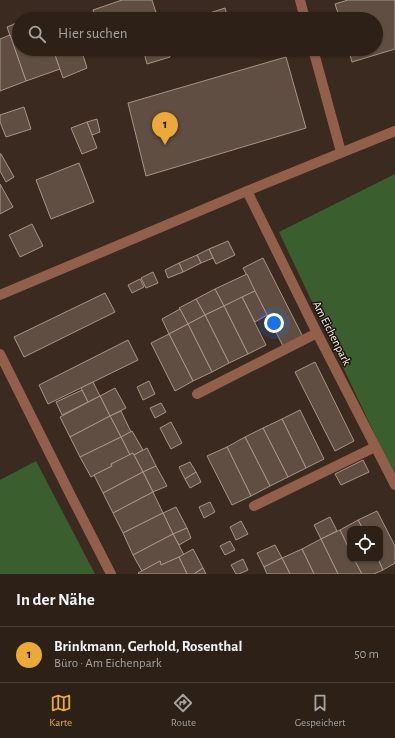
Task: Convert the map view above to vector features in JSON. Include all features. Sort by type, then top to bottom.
[{"type":"street","points":[[300,0],[303,12]]},
{"type":"street","points":[[315,56],[341,152]]},
{"type":"street","points":[[0,295],[395,130]]},
{"type":"street","name":"Am Eichenpark","points":[[247,191],[317,334],[395,485]]},
{"type":"street","points":[[196,394],[317,334]]},
{"type":"street","points":[[0,354],[111,574]]},
{"type":"street","points":[[254,506],[375,447]]},
{"type":"green space","points":[[395,174],[395,477],[279,232]]},
{"type":"green space","points":[[36,461],[95,574],[0,574],[0,480]]},
{"type":"building","points":[[122,0],[152,0],[156,12],[94,12],[93,10]]},
{"type":"building","points":[[348,0],[395,0],[395,49],[383,53],[383,12],[338,12],[335,4]]},
{"type":"building","points":[[225,8],[226,12],[213,12]]},
{"type":"building","points":[[12,25],[12,41],[7,27]]},
{"type":"building","points":[[10,35],[12,41],[12,56],[17,56],[26,81],[0,91],[0,39]]},
{"type":"building","points":[[17,56],[55,56],[60,69],[26,81]]},
{"type":"building","points":[[55,56],[83,56],[87,68],[63,78]]},
{"type":"building","points":[[145,56],[170,56],[170,57],[147,64]]},
{"type":"building","points":[[350,56],[372,56],[352,62]]},
{"type":"building","points":[[286,57],[306,128],[146,176],[128,103]]},
{"type":"building","points":[[24,107],[31,129],[6,137],[0,122],[0,115]]},
{"type":"building","points":[[97,119],[100,132],[92,135],[87,122]]},
{"type":"building","points":[[87,122],[97,148],[82,154],[71,128]]},
{"type":"building","points":[[0,154],[14,177],[6,182],[0,171]]},
{"type":"building","points":[[79,163],[94,202],[51,219],[36,180]]},
{"type":"building","points":[[0,184],[13,207],[0,214]]},
{"type":"building","points":[[32,224],[43,246],[20,257],[9,235]]},
{"type":"building","points":[[228,241],[235,255],[216,264],[209,249]]},
{"type":"building","points":[[209,249],[213,258],[201,263],[197,255]]},
{"type":"building","points":[[197,255],[201,263],[183,272],[179,263]]},
{"type":"building","points":[[263,258],[303,337],[283,346],[243,268]]},
{"type":"building","points":[[179,263],[183,272],[168,278],[165,270]]},
{"type":"building","points":[[153,272],[158,283],[146,288],[141,278]]},
{"type":"building","points":[[247,274],[255,291],[224,306],[215,289]]},
{"type":"building","points":[[140,279],[144,287],[132,293],[128,285]]},
{"type":"building","points":[[215,289],[224,306],[205,315],[196,299]]},
{"type":"building","points":[[255,291],[267,315],[255,322],[242,297]]},
{"type":"building","points":[[105,293],[115,312],[24,357],[14,337]]},
{"type":"building","points":[[242,297],[266,345],[248,354],[224,306]]},
{"type":"building","points":[[196,299],[205,315],[188,324],[179,308]]},
{"type":"building","points":[[224,306],[248,354],[229,363],[205,315]]},
{"type":"building","points":[[180,309],[188,324],[169,334],[162,319]]},
{"type":"building","points":[[205,315],[229,363],[212,372],[188,324]]},
{"type":"building","points":[[188,324],[212,372],[193,381],[169,334]]},
{"type":"building","points":[[169,334],[193,381],[175,391],[151,343]]},
{"type":"building","points":[[128,340],[138,360],[48,404],[39,385]]},
{"type":"building","points":[[315,362],[354,441],[335,451],[295,372]]},
{"type":"building","points":[[149,381],[155,394],[143,400],[137,387]]},
{"type":"building","points":[[93,382],[100,396],[88,402],[81,388]]},
{"type":"building","points":[[115,388],[126,408],[110,416],[100,396]]},
{"type":"building","points":[[82,390],[88,402],[62,415],[56,402]]},
{"type":"building","points":[[100,396],[110,416],[70,437],[60,417]]},
{"type":"building","points":[[161,403],[166,412],[155,418],[150,408]]},
{"type":"building","points":[[300,410],[324,459],[306,468],[282,419]]},
{"type":"building","points":[[121,411],[131,432],[121,437],[110,416]]},
{"type":"building","points":[[110,416],[121,437],[80,457],[70,437]]},
{"type":"building","points":[[282,419],[306,468],[288,477],[263,428]]},
{"type":"building","points":[[171,422],[182,443],[171,449],[160,428]]},
{"type":"building","points":[[263,428],[288,477],[270,486],[245,437]]},
{"type":"building","points":[[132,431],[143,450],[134,455],[133,453],[130,455],[121,437]]},
{"type":"building","points":[[121,437],[130,455],[111,464],[112,466],[91,477],[80,457]]},
{"type":"building","points":[[245,437],[270,486],[251,496],[227,447]]},
{"type":"building","points":[[227,447],[251,496],[232,505],[207,456]]},
{"type":"building","points":[[147,448],[156,466],[143,472],[134,455]]},
{"type":"building","points":[[133,453],[143,472],[103,493],[94,475],[112,466],[111,464]]},
{"type":"building","points":[[363,460],[369,472],[341,485],[335,474]]},
{"type":"building","points":[[190,462],[196,472],[185,479],[179,467]]},
{"type":"building","points":[[156,466],[167,486],[153,492],[143,472]]},
{"type":"building","points":[[143,472],[153,492],[113,513],[103,493]]},
{"type":"building","points":[[196,472],[201,482],[190,488],[185,479]]},
{"type":"building","points":[[153,492],[163,513],[123,533],[113,513]]},
{"type":"building","points":[[210,502],[215,512],[204,518],[199,507]]},
{"type":"building","points":[[176,507],[187,528],[173,534],[163,513]]},
{"type":"building","points":[[377,511],[395,546],[395,563],[383,570],[379,562],[383,562],[383,526],[361,526],[358,520]]},
{"type":"building","points":[[163,513],[173,534],[133,555],[123,533]]},
{"type":"building","points":[[330,517],[337,531],[321,539],[314,525]]},
{"type":"building","points":[[358,520],[361,526],[347,526]]},
{"type":"building","points":[[241,521],[248,534],[236,540],[230,527]]},
{"type":"building","points":[[347,526],[347,545],[340,530]]},
{"type":"building","points":[[187,528],[191,538],[179,545],[173,534]]},
{"type":"building","points":[[340,530],[347,545],[347,562],[356,562],[362,574],[338,574],[321,539]]},
{"type":"building","points":[[173,534],[184,555],[161,565],[160,561],[142,571],[133,555]]},
{"type":"building","points":[[321,539],[338,574],[314,574],[302,549]]},
{"type":"building","points":[[230,541],[235,550],[225,555],[220,546]]},
{"type":"building","points":[[275,545],[282,558],[264,567],[257,553]]},
{"type":"building","points":[[193,549],[203,568],[194,574],[187,574],[179,557]]},
{"type":"building","points":[[302,549],[314,574],[290,574],[282,558]]},
{"type":"building","points":[[179,557],[187,574],[138,573],[160,561],[161,565]]},
{"type":"building","points":[[282,558],[290,574],[267,574],[264,567]]},
{"type":"building","points":[[243,559],[248,570],[236,574],[231,565]]},
{"type":"building","points":[[356,562],[379,562],[383,570],[374,574],[362,574]]},
{"type":"building","points":[[203,568],[206,574],[194,574]]},
{"type":"place","name":"Brinkmann, Gerhold, Rosenthal","points":[[165,145]]}]
